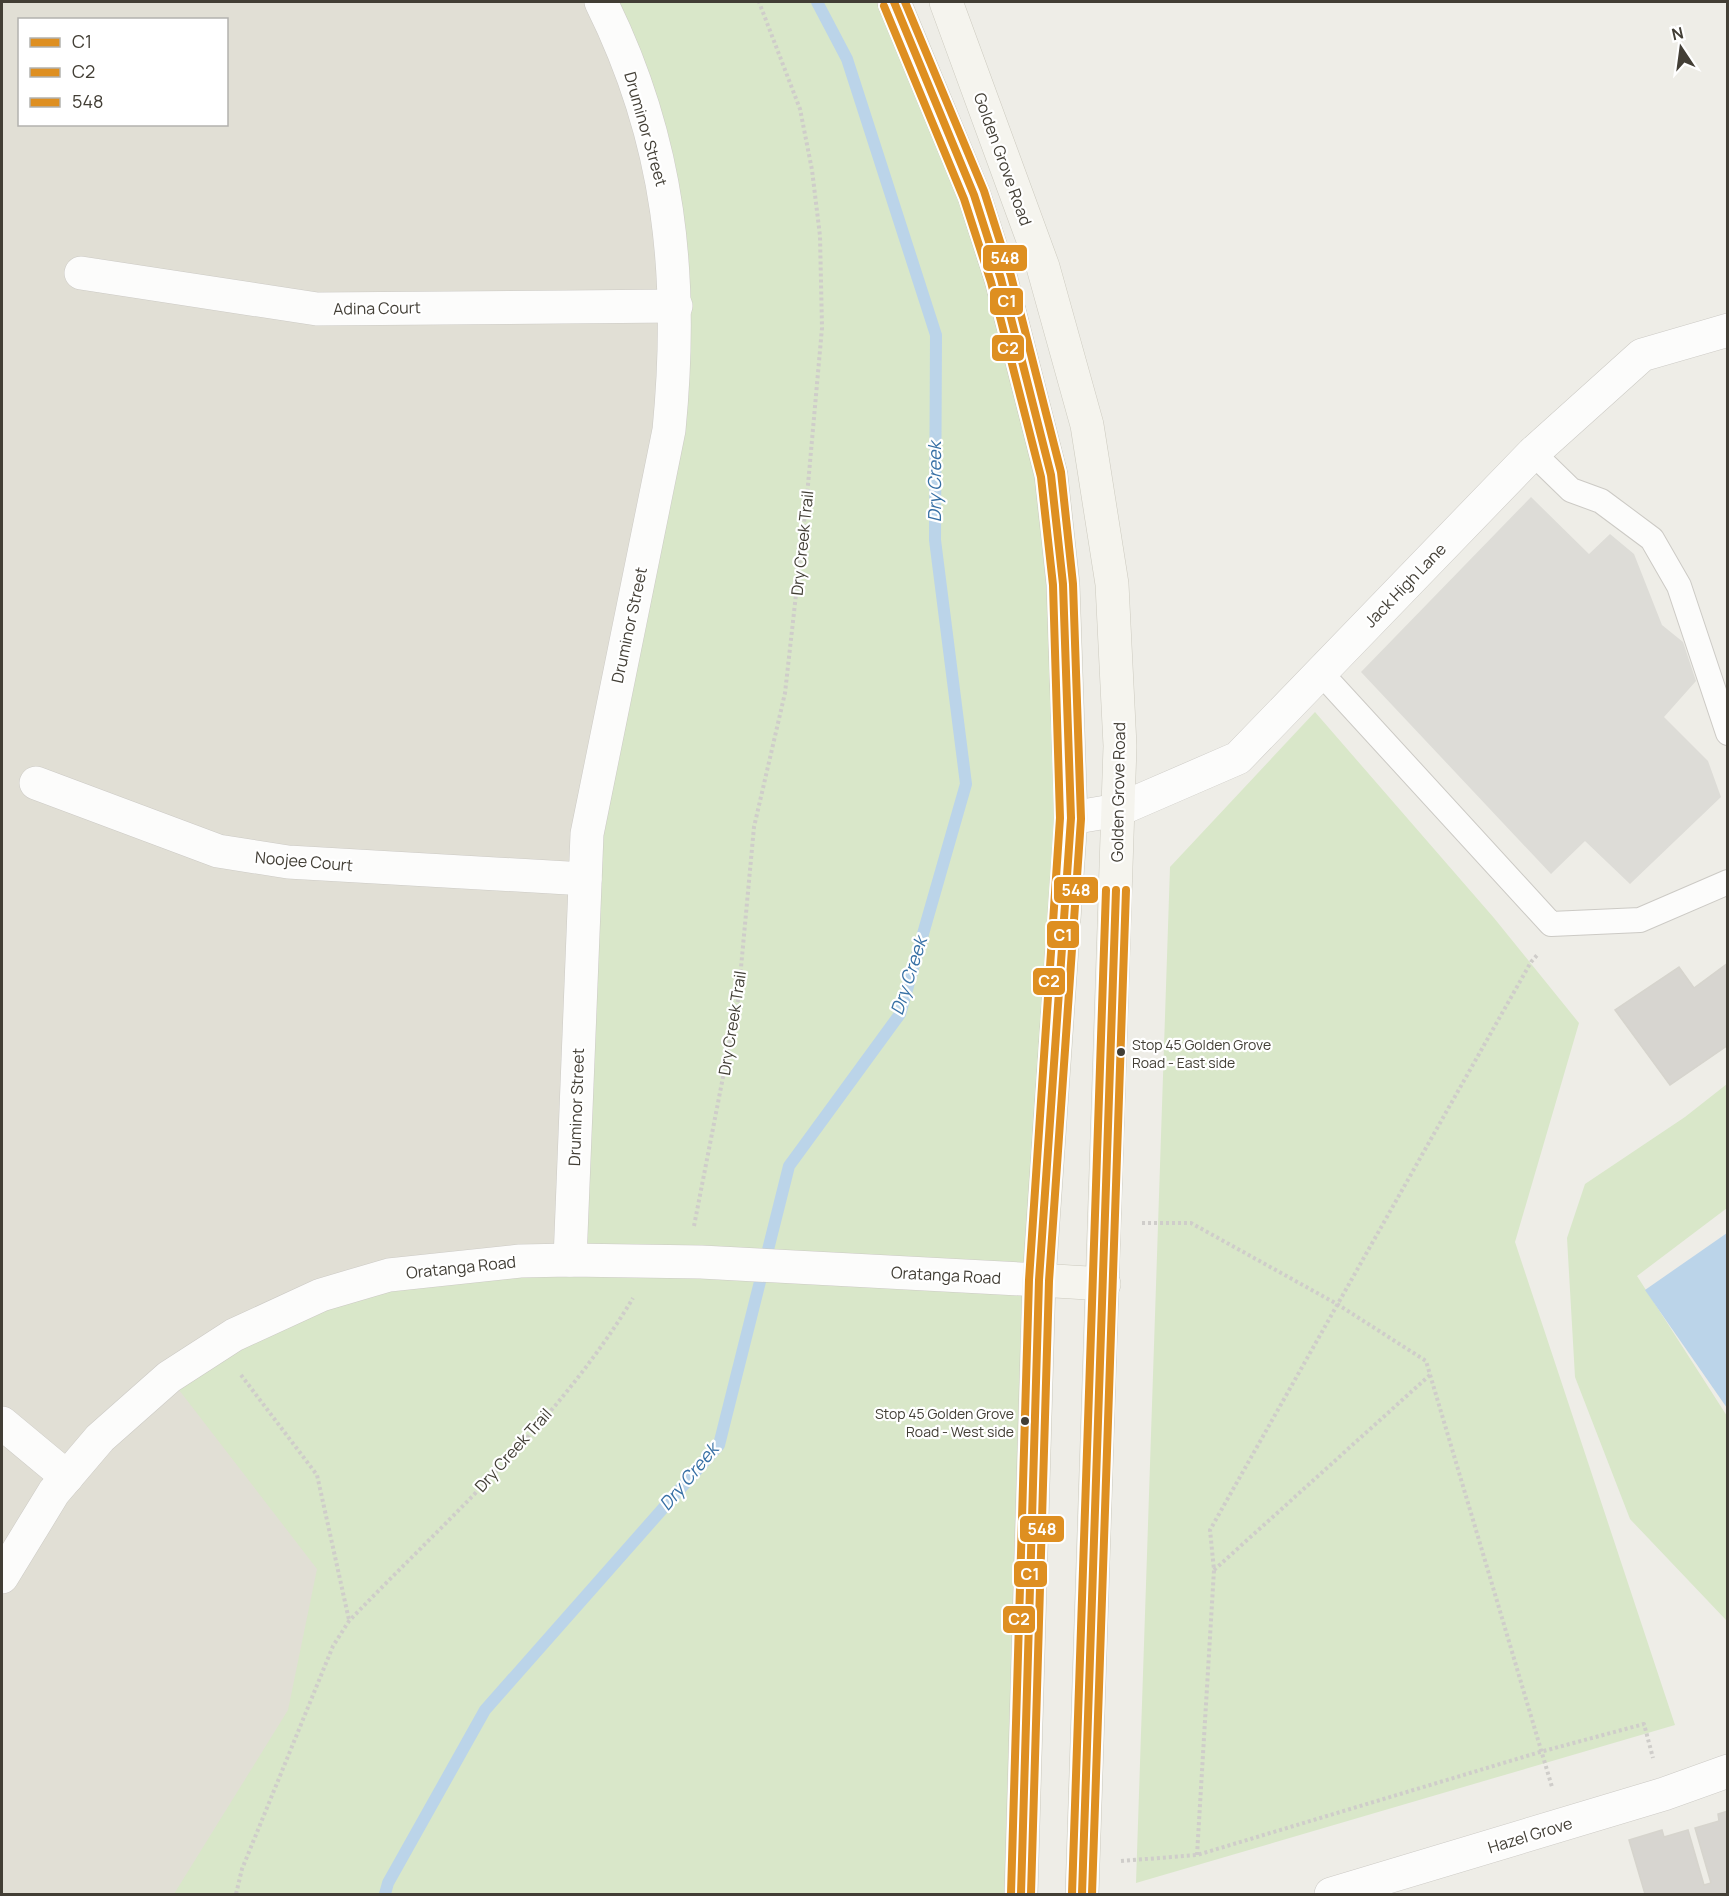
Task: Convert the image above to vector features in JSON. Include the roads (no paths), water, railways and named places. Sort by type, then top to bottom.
[{"type":"main road","points":[[894,2],[974,195],[1001,279],[1051,474],[1063,585],[1071,818],[1039,1280],[1021,1894]]},
{"type":"main road","name":"Golden Grove Road","points":[[945,2],[1043,267],[1087,425],[1112,584],[1120,746],[1083,1879]]},
{"type":"main road","points":[[1039,1280],[1104,1284]]},
{"type":"street","name":"Druminor Street","points":[[570,1260],[587,834],[669,430],[675,369],[676,306],[669,218],[658,160],[641,100],[616,32],[601,2]]},
{"type":"street","name":"Adina Court","points":[[81,273],[317,309],[676,306]]},
{"type":"street","name":"Jack High Lane","points":[[1071,818],[1118,810],[1238,758],[1533,453],[1642,356],[1728,330]]},
{"type":"street","name":"Noojee Court","points":[[36,783],[218,851],[288,861],[585,879]]},
{"type":"street","name":"Oratanga Road","points":[[2,1577],[24,1537],[67,1477],[100,1438],[169,1377],[234,1335],[321,1295],[389,1275],[520,1261],[570,1260],[693,1262],[1039,1280]]},
{"type":"street","points":[[2,1423],[67,1477]]},
{"type":"street","name":"Hazel Grove","points":[[1331,1894],[1664,1794],[1728,1771]]},
{"type":"lane","points":[[1533,453],[1571,490],[1601,501],[1652,539],[1679,586],[1728,733]]},
{"type":"lane","points":[[1321,673],[1551,924],[1640,920],[1728,882]]},
{"type":"water","points":[[1727,1233],[1727,1408],[1645,1290]]},
{"type":"waterway","name":"Dry Creek","points":[[385,1894],[388,1883],[485,1710],[719,1445],[789,1166],[900,1014],[966,784],[935,540],[936,335],[847,59],[817,2]]},
{"type":"place","name":"Stop 45 Golden Grove Road - East side","points":[[1121,1052]]},
{"type":"place","name":"Stop 45 Golden Grove Road - West side","points":[[1025,1421]]}]
